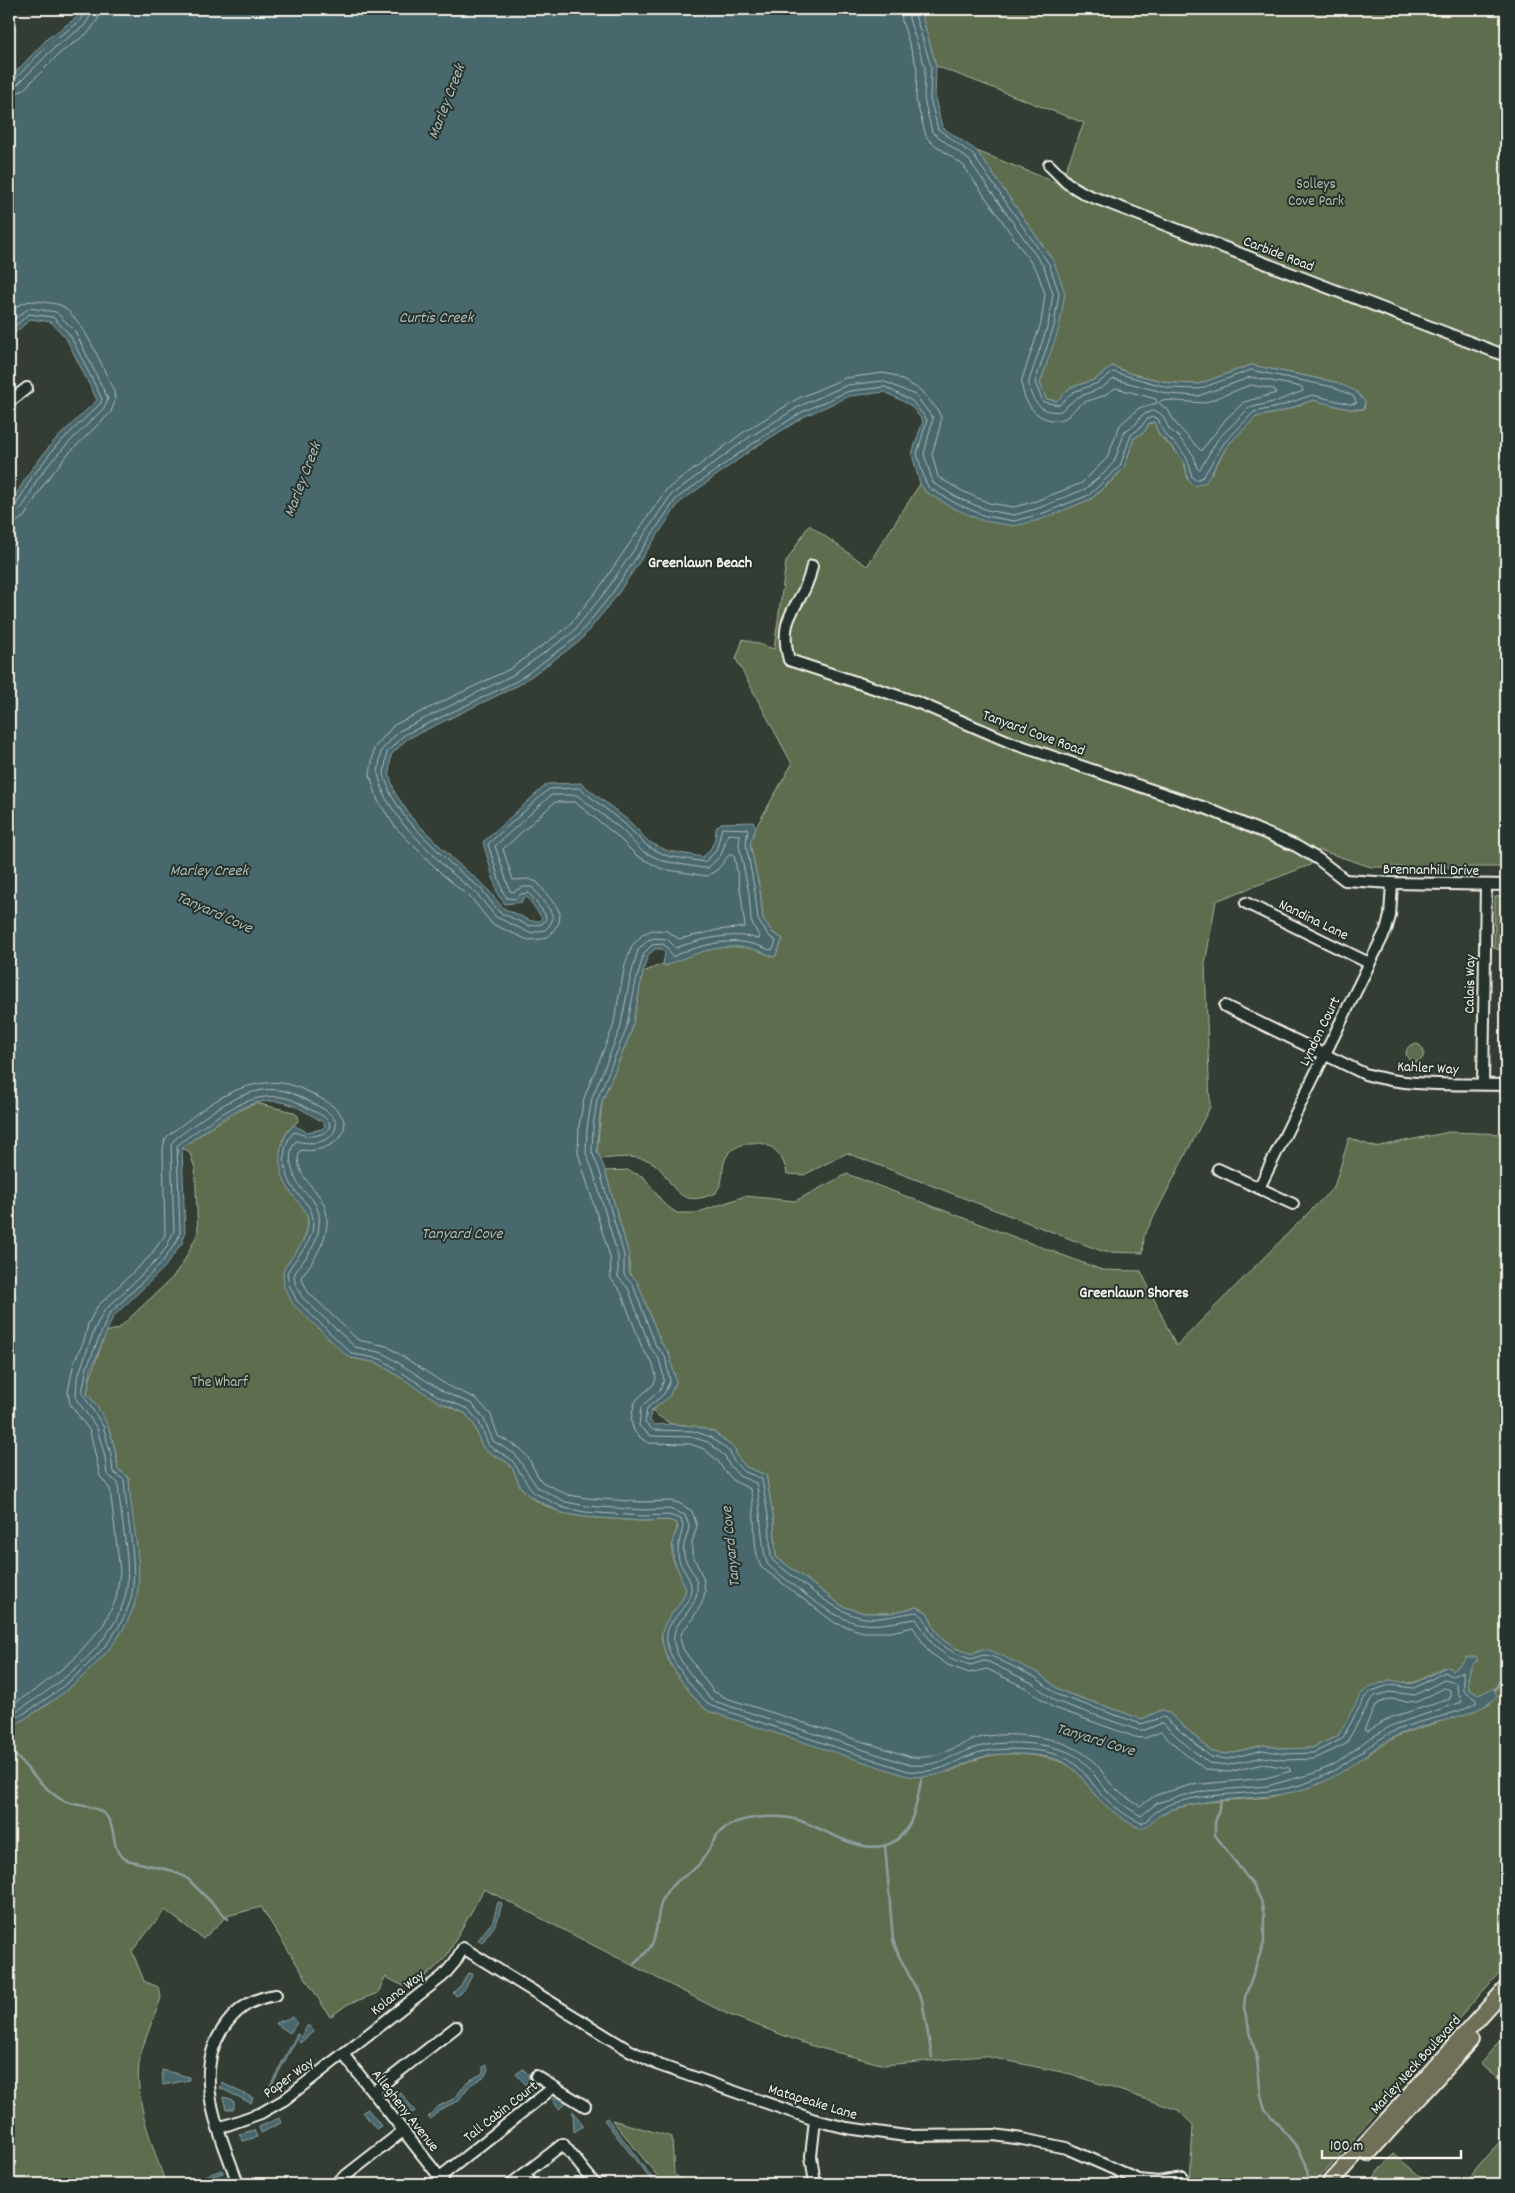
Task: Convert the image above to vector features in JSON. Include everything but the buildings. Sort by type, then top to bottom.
[{"type":"main road","name":"Marley Neck Boulevard","points":[[1329,2184],[1506,1988]]},
{"type":"main road","name":"Marley Neck Boulevard","points":[[1341,2184],[1415,2104],[1495,2012],[1506,1996]]},
{"type":"street","name":"Carbide Road","points":[[1049,165],[1067,183],[1085,194],[1506,356]]},
{"type":"street","points":[[9,402],[27,388]]},
{"type":"street","name":"Tanyard Cove Road","points":[[812,566],[807,584],[787,620],[784,633],[790,660],[919,703],[1012,743],[1208,809],[1296,846],[1318,859],[1338,876],[1354,882]]},
{"type":"street","name":"Brennanhill Drive","points":[[1354,882],[1506,885]]},
{"type":"street","name":"Lyndon Court","points":[[1259,1188],[1386,930],[1390,916],[1392,883]]},
{"type":"street","name":"Calais Way","points":[[1483,1084],[1486,885]]},
{"type":"street","name":"Nandina Lane","points":[[1246,903],[1369,963]]},
{"type":"street","name":"Kahler Way","points":[[1225,1006],[1365,1074],[1399,1083],[1506,1085]]},
{"type":"street","points":[[1218,1169],[1293,1204]]},
{"type":"street","name":"Kolana Way","points":[[343,2054],[443,1976],[455,1962],[463,1948]]},
{"type":"street","name":"Matapeake Lane","points":[[463,1948],[627,2049],[651,2061],[816,2120],[846,2128],[878,2133],[936,2137],[994,2135],[1041,2142],[1066,2148],[1139,2180],[1158,2182],[1183,2178]]},
{"type":"street","points":[[238,2184],[210,2100],[208,2079],[210,2057],[218,2037],[231,2018],[240,2009],[257,1999],[276,1995]]},
{"type":"street","points":[[373,2092],[456,2028]]},
{"type":"street","name":"Allegheny Avenue","points":[[343,2054],[443,2181]]},
{"type":"street","name":"Paper Way","points":[[219,2128],[261,2113],[277,2105],[343,2054]]},
{"type":"street","name":"Tall Cabin Court","points":[[536,2076],[585,2106]]},
{"type":"street","name":"Tall Cabin Court","points":[[443,2181],[554,2087]]},
{"type":"street","points":[[814,2184],[811,2156],[816,2120]]},
{"type":"street","points":[[335,2184],[403,2131]]},
{"type":"street","points":[[511,2184],[563,2144],[595,2184]]},
{"type":"street","points":[[524,2174],[532,2184]]},
{"type":"green space","name":"Solleys Cove Park","points":[[920,9],[1506,9],[1506,867],[1371,867],[1319,850],[1310,865],[1216,901],[1205,964],[1210,1107],[1144,1236],[1143,1253],[1104,1252],[847,1153],[804,1175],[787,1174],[780,1155],[770,1146],[758,1143],[745,1144],[734,1149],[726,1156],[721,1183],[716,1193],[700,1198],[689,1198],[680,1194],[663,1172],[647,1160],[629,1157],[600,1159],[597,1151],[602,1101],[631,1032],[643,972],[663,964],[666,966],[696,953],[717,948],[749,948],[775,957],[783,939],[773,933],[763,919],[760,891],[750,844],[752,834],[792,764],[736,659],[743,639],[774,649],[786,562],[809,525],[867,566],[920,484],[926,492],[1067,508],[1091,499],[1112,481],[1124,468],[1134,438],[1144,432],[1149,424],[1154,422],[1160,436],[1182,459],[1188,480],[1212,473],[1227,446],[1256,417],[1280,412],[1313,400],[1349,409],[1364,409],[1365,402],[1356,392],[1335,382],[1251,365],[1199,384],[1171,383],[1132,374],[1112,366],[1096,379],[1070,388],[1057,401],[1046,399],[1040,383],[1047,363],[1054,262],[977,151],[1060,184],[1084,123],[936,66]]},
{"type":"green space","points":[[1506,896],[1506,952],[1494,948],[1495,897]]},
{"type":"green space","points":[[1411,1044],[1419,1044],[1424,1049],[1422,1060],[1411,1062],[1406,1057],[1406,1049]]},
{"type":"green space","name":"The Wharf","points":[[256,1103],[293,1112],[298,1116],[299,1120],[287,1132],[282,1142],[300,1203],[308,1219],[302,1244],[286,1265],[351,1358],[378,1363],[445,1405],[465,1413],[474,1424],[485,1450],[507,1462],[513,1469],[520,1486],[529,1496],[544,1505],[562,1513],[584,1517],[642,1521],[668,1520],[677,1523],[672,1553],[674,1563],[684,1581],[686,1589],[682,1600],[663,1629],[662,1638],[664,1649],[676,1673],[693,1696],[708,1711],[949,1772],[988,1756],[1019,1754],[1043,1757],[1063,1763],[1075,1770],[1103,1803],[1136,1827],[1170,1810],[1196,1803],[1270,1797],[1319,1784],[1399,1735],[1490,1704],[1494,1689],[1478,1695],[1469,1689],[1468,1679],[1471,1665],[1478,1660],[1464,1661],[1452,1671],[1448,1666],[1415,1682],[1408,1683],[1390,1680],[1350,1716],[1338,1736],[1312,1748],[1284,1749],[1264,1745],[1226,1754],[1212,1752],[1168,1712],[1162,1710],[1142,1719],[1061,1691],[1038,1673],[982,1649],[972,1654],[955,1648],[943,1640],[934,1628],[927,1612],[917,1607],[890,1613],[864,1613],[842,1606],[776,1557],[774,1522],[766,1475],[746,1467],[737,1457],[735,1449],[714,1432],[694,1426],[671,1424],[651,1411],[669,1396],[676,1382],[669,1353],[661,1343],[637,1282],[629,1273],[629,1255],[605,1171],[627,1170],[644,1177],[664,1204],[677,1213],[696,1213],[745,1196],[795,1201],[847,1174],[1102,1270],[1141,1271],[1176,1346],[1334,1187],[1349,1138],[1375,1147],[1449,1132],[1506,1134],[1506,1965],[1314,2184],[1190,2184],[1193,2125],[1178,2110],[1071,2074],[984,2056],[884,2065],[809,2045],[727,2014],[484,1889],[446,1957],[432,1971],[408,1988],[385,1977],[378,1993],[348,2004],[330,2017],[261,1907],[227,1916],[203,1939],[165,1910],[132,1951],[144,1981],[158,1987],[161,1998],[142,2049],[138,2079],[146,2125],[166,2184],[9,2184],[9,1728],[47,1705],[86,1673],[104,1655],[120,1634],[134,1606],[129,1479],[118,1470],[115,1449],[109,1430],[100,1411],[87,1394],[88,1386],[105,1332],[118,1329],[172,1278],[184,1261],[198,1233],[195,1168],[189,1151],[181,1148],[208,1129]]},
{"type":"green space","points":[[1506,2033],[1506,2084],[1480,2064]]},
{"type":"green space","points":[[612,2120],[672,2137],[674,2174],[688,2184],[664,2184]]},
{"type":"green space","points":[[1506,2134],[1506,2184],[1464,2184]]},
{"type":"green space","points":[[1394,2154],[1429,2184],[1368,2184]]},
{"type":"water","points":[[82,9],[920,9],[936,66],[935,98],[942,127],[977,151],[1054,262],[1065,293],[1059,328],[1040,383],[1046,399],[1057,401],[1070,388],[1096,379],[1112,366],[1132,374],[1171,383],[1199,384],[1251,365],[1335,382],[1356,391],[1365,402],[1363,409],[1349,409],[1313,400],[1280,412],[1256,417],[1227,446],[1206,482],[1194,486],[1188,480],[1185,463],[1171,445],[1159,435],[1154,422],[1149,423],[1144,432],[1134,438],[1124,468],[1091,499],[1042,519],[1015,526],[983,521],[953,508],[926,492],[920,484],[912,454],[923,421],[910,405],[885,392],[850,396],[805,416],[754,448],[679,503],[615,598],[580,641],[519,685],[407,739],[391,755],[389,774],[395,793],[411,817],[455,861],[485,886],[503,908],[531,921],[539,921],[542,918],[527,897],[522,898],[522,902],[505,904],[498,895],[483,842],[547,784],[581,783],[629,821],[649,842],[668,851],[703,857],[709,851],[714,840],[716,828],[721,823],[753,822],[756,827],[750,844],[760,891],[763,919],[773,933],[783,939],[775,957],[749,948],[728,947],[717,948],[685,957],[666,966],[663,964],[665,953],[662,949],[655,949],[648,955],[631,1032],[602,1101],[597,1151],[604,1167],[629,1255],[629,1273],[637,1281],[661,1343],[669,1353],[676,1382],[669,1397],[651,1411],[650,1421],[654,1425],[694,1426],[714,1432],[735,1449],[737,1457],[746,1467],[766,1475],[774,1522],[776,1557],[842,1606],[864,1613],[890,1613],[917,1607],[927,1612],[934,1628],[943,1640],[955,1648],[972,1654],[982,1649],[992,1651],[1038,1673],[1061,1691],[1142,1719],[1162,1710],[1168,1712],[1212,1752],[1226,1754],[1264,1745],[1284,1749],[1312,1748],[1338,1736],[1361,1694],[1369,1687],[1390,1680],[1413,1684],[1448,1666],[1452,1671],[1466,1657],[1476,1657],[1478,1659],[1472,1665],[1469,1672],[1469,1689],[1478,1695],[1494,1688],[1497,1697],[1475,1711],[1398,1735],[1331,1778],[1306,1789],[1290,1793],[1210,1801],[1182,1806],[1166,1812],[1140,1828],[1123,1819],[1106,1805],[1071,1767],[1059,1760],[1018,1754],[984,1756],[936,1775],[907,1776],[708,1711],[684,1685],[676,1673],[664,1649],[662,1638],[665,1624],[682,1600],[686,1589],[673,1558],[673,1539],[678,1528],[677,1523],[668,1520],[642,1521],[584,1517],[562,1513],[529,1496],[520,1486],[513,1469],[507,1462],[485,1450],[474,1424],[465,1413],[439,1402],[378,1363],[351,1358],[293,1304],[284,1287],[283,1271],[307,1232],[308,1220],[304,1208],[283,1178],[280,1159],[281,1150],[283,1141],[293,1125],[307,1132],[322,1129],[325,1126],[323,1122],[292,1105],[268,1101],[254,1103],[228,1115],[182,1148],[185,1233],[182,1243],[164,1268],[113,1317],[91,1369],[87,1394],[100,1411],[109,1429],[115,1449],[118,1470],[129,1479],[139,1577],[132,1611],[121,1633],[89,1671],[49,1703],[9,1728],[9,507],[28,474],[53,442],[97,400],[66,338],[51,322],[31,319],[9,338],[9,79],[48,38],[76,18]]},
{"type":"water","points":[[498,1902],[502,1903],[497,1922],[482,1943],[478,1940],[493,1921]]},
{"type":"water","points":[[468,1973],[473,1974],[465,1988],[457,1996],[453,1993],[461,1985]]},
{"type":"water","points":[[293,2017],[297,2023],[290,2033],[275,2023]]},
{"type":"water","points":[[308,2025],[314,2031],[300,2043],[299,2040]]},
{"type":"water","points":[[297,2034],[299,2035],[267,2094],[266,2093]]},
{"type":"water","points":[[486,2065],[488,2069],[485,2076],[470,2085],[458,2101],[439,2110],[431,2119],[428,2117],[437,2107],[455,2098],[467,2082],[483,2073],[483,2067]]},
{"type":"water","points":[[523,2069],[529,2075],[528,2077],[539,2084],[532,2091],[516,2074]]},
{"type":"water","points":[[162,2070],[189,2077],[189,2080],[163,2085]]},
{"type":"water","points":[[222,2083],[253,2098],[251,2103],[220,2088]]},
{"type":"water","points":[[400,2092],[415,2111],[413,2113],[405,2108],[396,2095]]},
{"type":"water","points":[[558,2096],[568,2101],[559,2109],[552,2100]]},
{"type":"water","points":[[223,2097],[234,2102],[234,2109],[226,2109]]},
{"type":"water","points":[[368,2109],[381,2126],[376,2129],[363,2112]]},
{"type":"water","points":[[573,2111],[583,2126],[574,2132]]},
{"type":"water","points":[[279,2118],[281,2123],[261,2133],[259,2127]]},
{"type":"water","points":[[607,2118],[657,2184],[654,2184],[604,2120]]},
{"type":"water","points":[[254,2130],[257,2137],[243,2141],[239,2134]]},
{"type":"water","points":[[222,2170],[223,2173],[190,2183],[190,2181]]},
{"type":"waterway","points":[[1495,1690],[1506,1669]]},
{"type":"waterway","points":[[9,1748],[50,1792],[69,1803],[93,1808],[103,1813],[110,1822],[116,1846],[121,1856],[127,1860],[173,1871],[188,1879],[228,1919]]},
{"type":"waterway","points":[[634,1964],[652,1944],[661,1902],[667,1891],[696,1867],[724,1828],[737,1822],[755,1818],[785,1817],[801,1821],[856,1844],[870,1847],[884,1846],[896,1840],[907,1828],[915,1810],[922,1777]]},
{"type":"waterway","points":[[1221,1801],[1215,1823],[1215,1835],[1253,1885],[1261,1900],[1264,1916],[1264,1943],[1245,1997],[1244,2008],[1257,2059],[1261,2095],[1265,2109],[1298,2148],[1306,2164],[1309,2183]]},
{"type":"waterway","points":[[885,1845],[893,1940],[899,1956],[922,2000],[932,2057]]},
{"type":"district","name":"Greenlawn Beach","points":[[700,561]]},
{"type":"district","name":"Greenlawn Shores","points":[[1134,1291]]},
{"type":"water label","name":"Marley Creek","points":[[445,101]]},
{"type":"water label","name":"Curtis Creek","points":[[436,316]]},
{"type":"water label","name":"Marley Creek","points":[[301,479]]},
{"type":"water label","name":"Marley Creek","points":[[209,869]]},
{"type":"water label","name":"Tanyard Cove","points":[[215,911]]},
{"type":"water label","name":"Tanyard Cove","points":[[462,1232]]},
{"type":"water label","name":"Tanyard Cove","points":[[729,1547]]},
{"type":"water label","name":"Tanyard Cove","points":[[1096,1738]]}]
